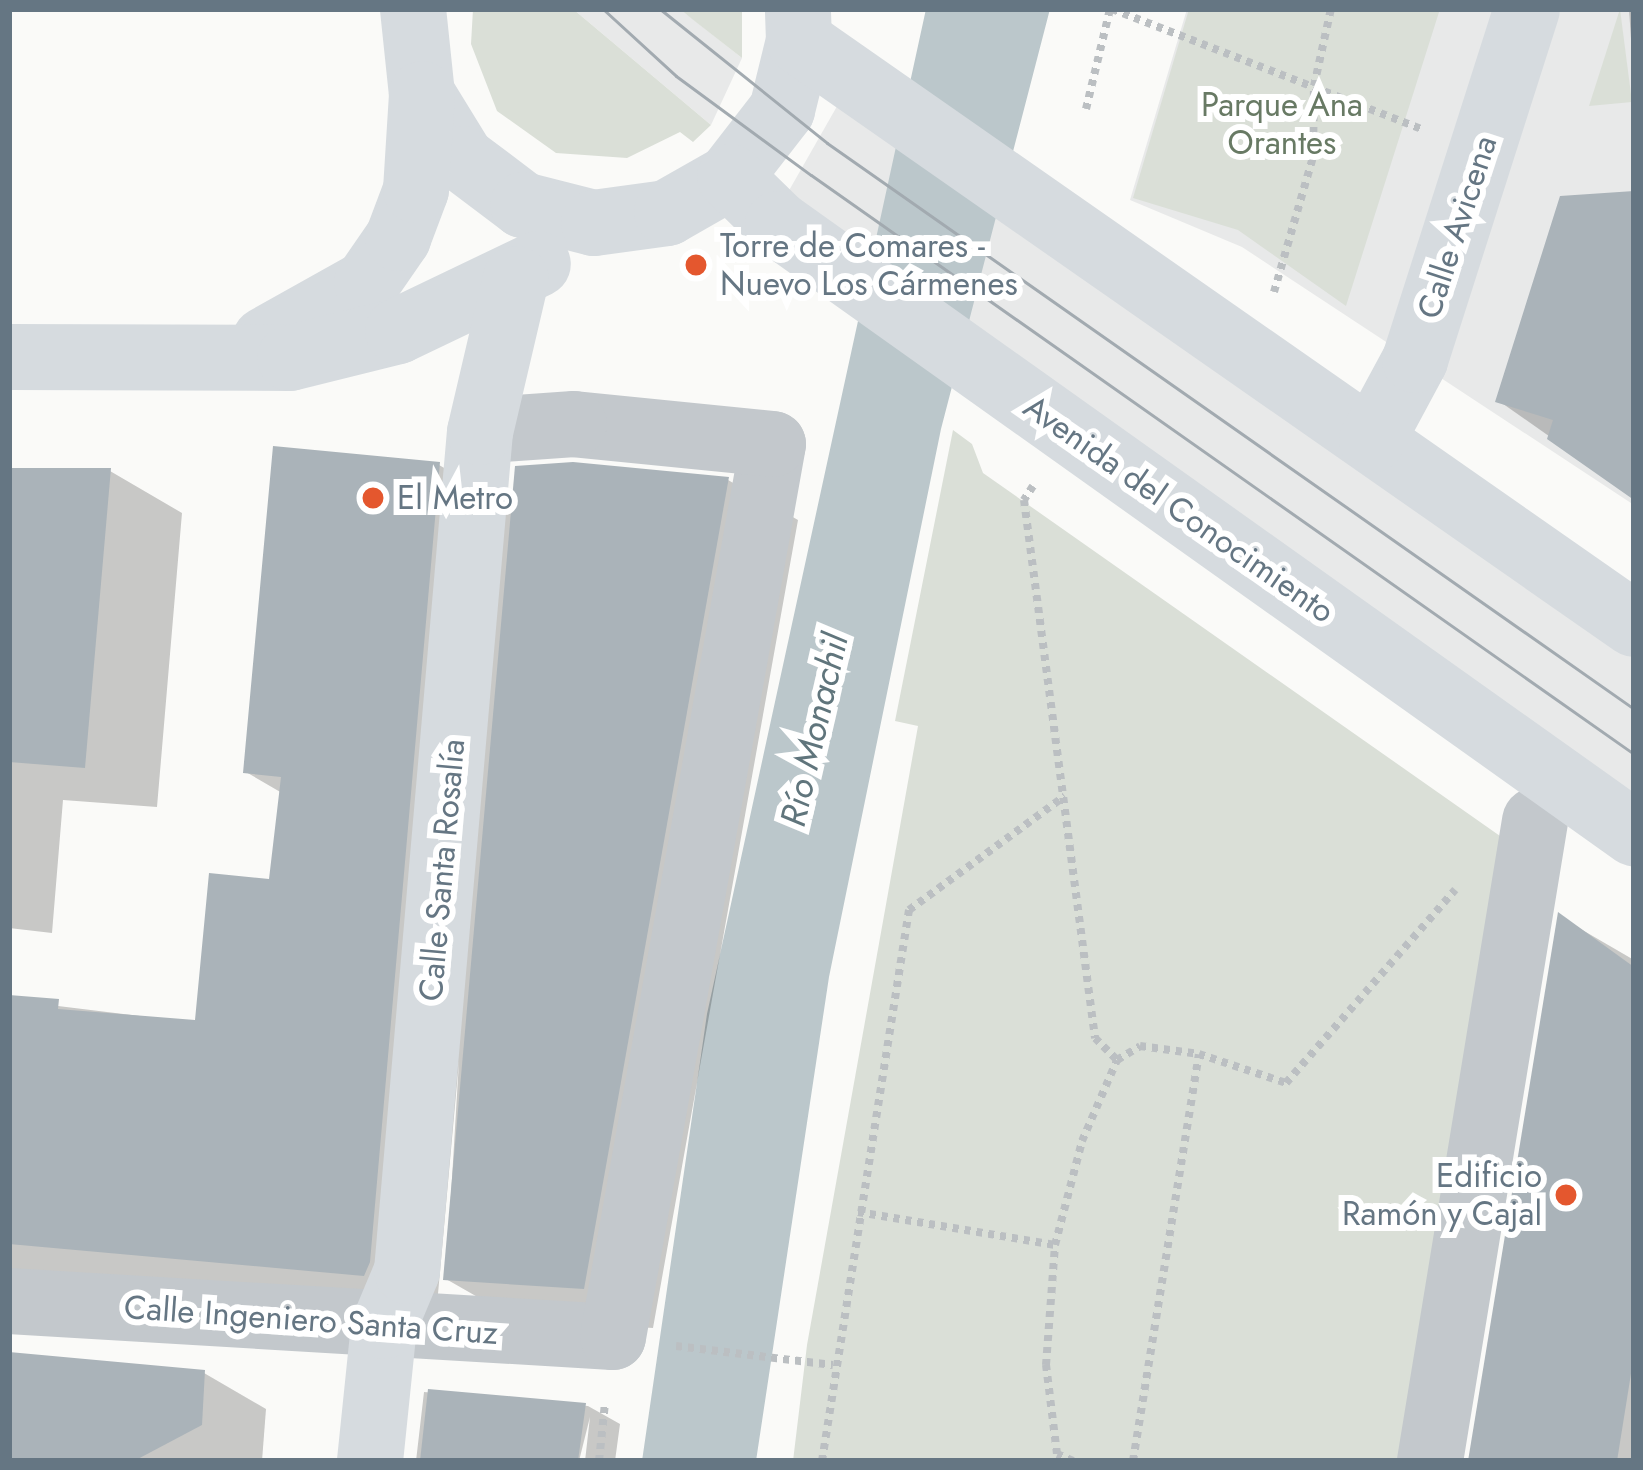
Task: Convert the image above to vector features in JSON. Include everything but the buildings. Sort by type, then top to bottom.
[{"type":"main road","points":[[217,360],[320,316],[367,284],[398,238],[416,190],[422,94],[412,9]]},
{"type":"main road","name":"Calle Avicena","points":[[1372,440],[1414,360],[1526,9]]},
{"type":"main road","points":[[422,94],[477,171],[523,205],[594,223],[667,213],[730,178],[782,110],[798,25]]},
{"type":"main road","points":[[798,25],[861,80],[1030,203],[1634,625]]},
{"type":"main road","name":"Avenida del Conocimiento","points":[[730,178],[778,224],[1634,833]]},
{"type":"main road","points":[[9,357],[217,360],[345,347],[516,279],[594,223]]},
{"type":"main road","name":"Calle Santa Rosalía","points":[[370,1461],[384,1326],[406,1271],[480,432],[516,279]]},
{"type":"street","points":[[502,429],[574,424],[773,444],[636,1340]]},
{"type":"street","points":[[1430,1461],[1535,821]]},
{"type":"street","name":"Calle Ingeniero Santa Cruz","points":[[9,1301],[636,1340]]},
{"type":"path","points":[[1086,109],[1111,9],[1481,152]]},
{"type":"path","points":[[1262,364],[1268,313],[1313,157],[1314,86],[1331,9]]},
{"type":"path","points":[[1044,470],[1024,500],[1095,1037],[1117,1060]]},
{"type":"path","points":[[822,1461],[833,1365],[909,910],[1065,796]]},
{"type":"path","points":[[1073,1461],[1055,1457],[1046,1365],[1055,1245],[1082,1141],[1117,1060],[1140,1046],[1199,1054],[1286,1083],[1460,884]]},
{"type":"path","points":[[1133,1461],[1199,1054]]},
{"type":"path","points":[[858,1212],[1055,1245]]},
{"type":"path","points":[[636,1340],[833,1365]]},
{"type":"shaded area","points":[[573,9],[680,9],[742,58],[711,125]]},
{"type":"shaded area","points":[[1187,9],[1634,9],[1634,505],[1242,247],[1130,200]]},
{"type":"shaded area","points":[[840,101],[1634,656],[1634,800],[787,194]]},
{"type":"green space","points":[[473,9],[573,9],[711,125],[693,142],[680,132],[627,158],[556,153],[497,111],[471,44]]},
{"type":"green space","points":[[680,9],[742,9],[742,58],[692,19]]},
{"type":"green space","name":"Parque Ana Orantes","points":[[1189,9],[1440,9],[1346,306],[1238,230],[1133,198]]},
{"type":"green space","points":[[1620,9],[1632,102],[1589,106]]},
{"type":"green space","points":[[953,430],[972,444],[983,473],[1510,843],[1408,1461],[793,1461],[807,1345],[918,726],[895,721]]},
{"type":"water","name":"Río Monachil","points":[[926,9],[1050,9],[941,429],[829,977],[756,1461],[642,1461],[707,1014]]},
{"type":"tram line","points":[[603,9],[676,76],[811,175],[1634,754]]},
{"type":"tram line","points":[[660,9],[827,143],[1634,709]]},
{"type":"place","name":"Torre de Comares - Nuevo Los Cármenes","points":[[696,265]]},
{"type":"place","name":"El Metro","points":[[373,498]]},
{"type":"place","name":"Edificio Ramón y Cajal","points":[[1566,1195]]}]
